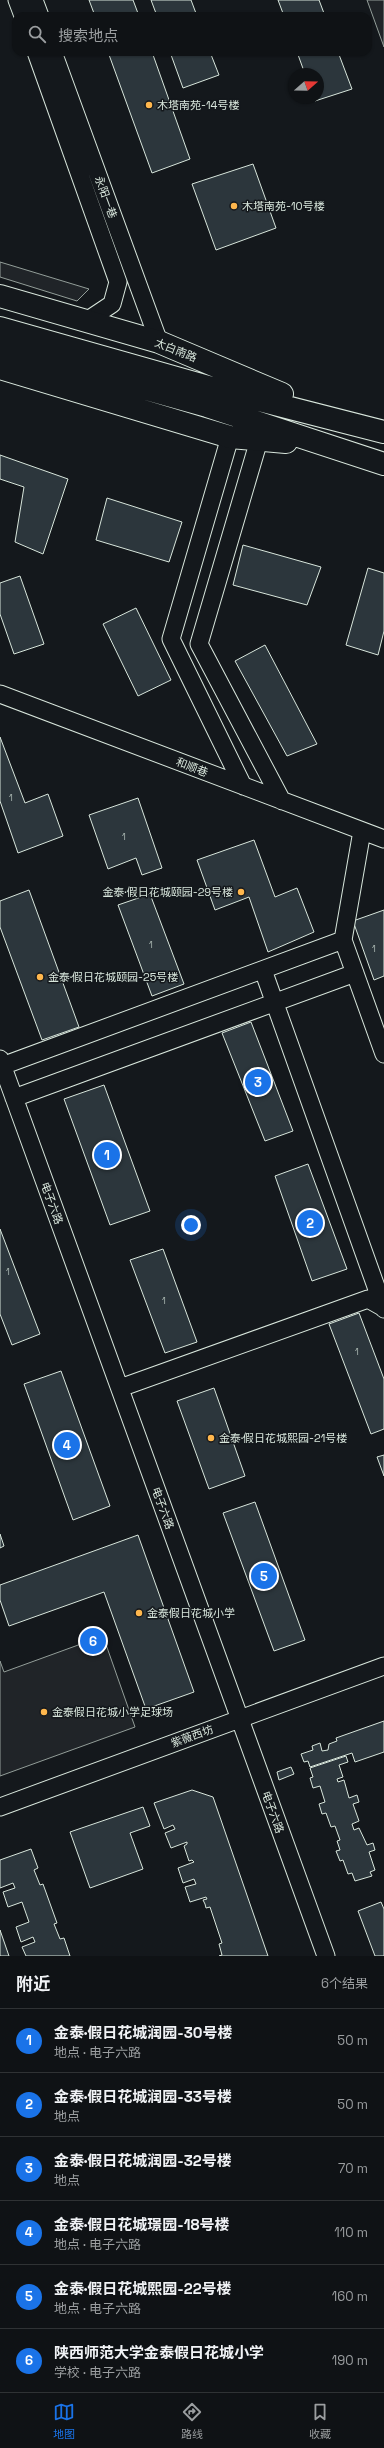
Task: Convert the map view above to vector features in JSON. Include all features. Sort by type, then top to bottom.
[{"type":"main road","name":"太白南路","points":[[0,296],[85,322],[158,342],[346,420],[384,432]]},
{"type":"main road","name":"太白南路","points":[[0,328],[210,397],[326,446],[384,464]]},
{"type":"main road","name":"太白南路","points":[[0,348],[210,397],[346,420]]},
{"type":"main road","name":"太白南路","points":[[0,368],[230,437],[326,446]]},
{"type":"street","points":[[17,0],[22,12]]},
{"type":"street","points":[[34,0],[38,12]]},
{"type":"street","name":"永阳一巷","points":[[37,56],[118,282],[112,304],[85,322]]},
{"type":"street","name":"永阳一巷","points":[[54,56],[158,342]]},
{"type":"street","points":[[230,437],[171,639],[243,786]]},
{"type":"street","points":[[259,440],[199,644],[282,801]]},
{"type":"street","name":"和顺巷","points":[[0,694],[384,839]]},
{"type":"street","points":[[362,831],[343,940],[384,1054]]},
{"type":"street","points":[[1,1062],[263,970],[343,940]]},
{"type":"street","points":[[263,970],[384,1309]]},
{"type":"street","points":[[14,1098],[355,973]]},
{"type":"street","name":"电子六路","points":[[1,1062],[326,1956]]},
{"type":"street","points":[[120,1388],[368,1299],[384,1309]]},
{"type":"street","name":"紫薇西坊","points":[[0,1807],[384,1666]]},
{"type":"shaded area","points":[[367,0],[384,0],[384,47],[372,12]]},
{"type":"shaded area","points":[[0,262],[89,289],[77,301],[0,277]]},
{"type":"shaded area","points":[[103,1636],[135,1727],[0,1776],[0,1661],[4,1672]]},
{"type":"building","points":[[89,0],[133,0],[138,12],[94,12]]},
{"type":"building","points":[[151,0],[191,0],[196,12],[156,12]]},
{"type":"building","points":[[278,0],[319,0],[324,12],[282,12]]},
{"type":"building","name":"木塔南苑-14号楼","points":[[109,56],[153,56],[190,159],[152,173]]},
{"type":"building","points":[[171,56],[212,56],[219,75],[183,88]]},
{"type":"building","points":[[298,56],[340,56],[352,89],[324,98],[324,68],[303,68]]},
{"type":"building","name":"木塔南苑-10号楼","points":[[253,164],[276,228],[216,250],[192,184]]},
{"type":"building","points":[[0,455],[68,479],[43,554],[15,542],[24,487],[0,479]]},
{"type":"building","points":[[107,498],[182,522],[169,562],[96,540]]},
{"type":"building","points":[[243,545],[321,567],[307,605],[233,585]]},
{"type":"building","points":[[368,568],[384,573],[384,631],[378,655],[346,645]]},
{"type":"building","points":[[20,576],[44,644],[14,654],[0,614],[0,583]]},
{"type":"building","points":[[136,608],[171,680],[138,696],[103,624]]},
{"type":"building","points":[[265,645],[317,744],[287,756],[235,661]]},
{"type":"building","points":[[0,737],[25,803],[48,794],[63,836],[18,853],[0,801]]},
{"type":"building","points":[[138,798],[162,868],[142,875],[136,858],[108,869],[89,815]]},
{"type":"building","name":"金泰·假日花城颐园-29号楼","points":[[254,840],[275,897],[297,888],[314,932],[268,952],[249,897],[215,910],[197,860]]},
{"type":"building","name":"金泰·假日花城颐园-25号楼","points":[[29,890],[79,1027],[42,1040],[0,927],[0,901]]},
{"type":"building","points":[[150,894],[184,984],[152,996],[118,905]]},
{"type":"building","points":[[384,910],[384,976],[374,980],[353,921]]},
{"type":"building","points":[[251,1022],[293,1131],[265,1141],[222,1033]]},
{"type":"building","points":[[104,1085],[150,1211],[110,1225],[64,1099]]},
{"type":"building","points":[[308,1164],[347,1269],[312,1281],[275,1176]]},
{"type":"building","points":[[0,1229],[40,1334],[12,1345],[0,1314]]},
{"type":"building","points":[[163,1249],[197,1342],[165,1353],[130,1260]]},
{"type":"building","points":[[359,1313],[384,1379],[384,1429],[371,1434],[329,1324]]},
{"type":"building","points":[[61,1371],[110,1506],[73,1520],[24,1384]]},
{"type":"building","name":"金泰·假日花城熙园-21号楼","points":[[214,1388],[245,1476],[209,1489],[177,1401]]},
{"type":"building","points":[[384,1455],[384,1476],[377,1457]]},
{"type":"building","points":[[255,1502],[305,1640],[274,1651],[223,1513]]},
{"type":"building","points":[[0,1534],[4,1546],[0,1548]]},
{"type":"building","name":"金泰假日花城小学","points":[[138,1535],[194,1692],[146,1709],[104,1592],[9,1626],[0,1600],[0,1585]]},
{"type":"building","points":[[384,1721],[384,1752],[355,1762],[352,1753],[310,1767],[308,1761],[304,1762],[301,1754],[313,1750],[312,1746],[320,1743],[322,1751],[328,1750],[329,1744],[337,1741],[336,1738]]},
{"type":"building","points":[[346,1756],[348,1762],[339,1765],[343,1777],[337,1779],[338,1782],[344,1780],[349,1798],[357,1795],[359,1802],[353,1804],[359,1821],[352,1824],[354,1830],[359,1828],[367,1845],[373,1843],[375,1850],[369,1852],[375,1870],[370,1872],[372,1876],[355,1881],[352,1873],[348,1874],[343,1860],[340,1861],[336,1851],[340,1850],[337,1841],[340,1840],[335,1826],[331,1827],[326,1813],[322,1814],[319,1804],[325,1802],[320,1786],[313,1788],[310,1778],[313,1777],[310,1768]]},
{"type":"building","points":[[291,1767],[294,1774],[279,1780],[277,1772]]},
{"type":"building","points":[[192,1790],[213,1797],[268,1956],[219,1956],[222,1955],[219,1944],[222,1943],[210,1907],[206,1908],[203,1900],[207,1899],[206,1897],[190,1902],[185,1887],[196,1884],[194,1879],[183,1883],[178,1868],[194,1862],[192,1860],[189,1861],[184,1846],[187,1842],[171,1848],[165,1833],[175,1829],[173,1825],[164,1829],[154,1803]]},
{"type":"building","points":[[143,1807],[150,1826],[130,1833],[143,1869],[90,1888],[70,1832]]},
{"type":"building","points":[[31,1849],[38,1868],[34,1870],[40,1885],[43,1884],[57,1923],[54,1924],[60,1939],[64,1938],[70,1956],[26,1956],[22,1947],[35,1942],[33,1937],[21,1942],[16,1927],[29,1922],[22,1902],[8,1907],[3,1892],[15,1888],[13,1883],[0,1888],[0,1860]]},
{"type":"building","points":[[381,1902],[384,1909],[384,1956],[375,1956],[358,1911]]},
{"type":"building","points":[[0,1930],[9,1956],[0,1956]]},
{"type":"place","name":"木塔南苑-14号楼","points":[[149,105]]},
{"type":"place","name":"木塔南苑-10号楼","points":[[234,206]]},
{"type":"place","name":"金泰·假日花城颐园-29号楼","points":[[241,892]]},
{"type":"place","name":"金泰·假日花城颐园-25号楼","points":[[40,977]]},
{"type":"place","name":"金泰·假日花城润园-32号楼","points":[[258,1082]]},
{"type":"place","name":"金泰·假日花城润园-30号楼","points":[[107,1155]]},
{"type":"place","name":"金泰·假日花城润园-33号楼","points":[[310,1223]]},
{"type":"place","name":"金泰·假日花城熙园-21号楼","points":[[211,1438]]},
{"type":"place","name":"金泰·假日花城璟园-18号楼","points":[[67,1445]]},
{"type":"place","name":"金泰·假日花城熙园-22号楼","points":[[264,1576]]},
{"type":"place","name":"金泰假日花城小学","points":[[139,1613]]},
{"type":"place","name":"陕西师范大学金泰假日花城小学","points":[[93,1641]]},
{"type":"place","name":"金泰假日花城小学足球场","points":[[44,1712]]}]
